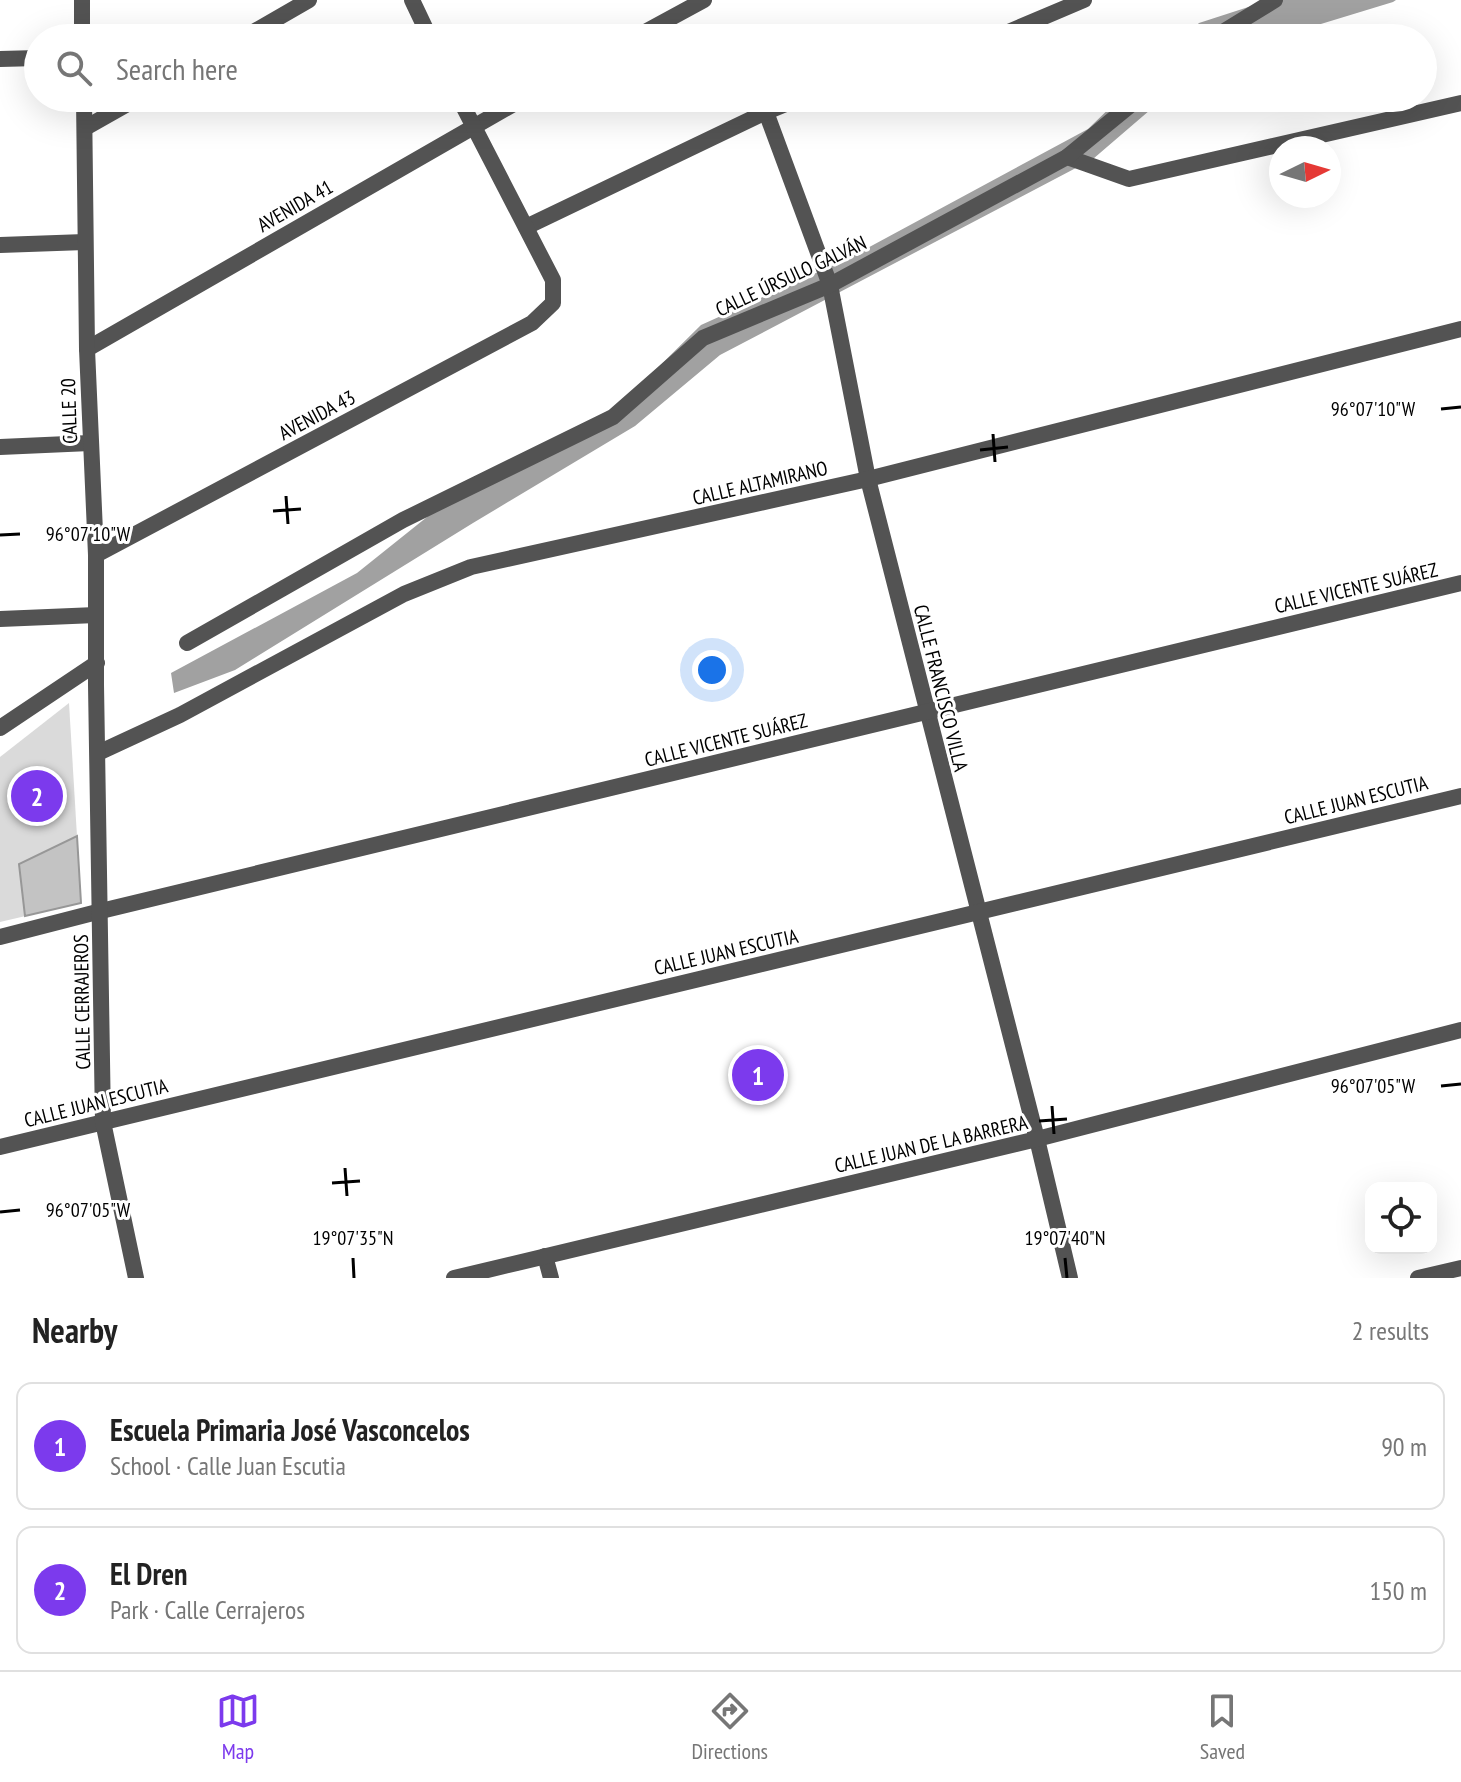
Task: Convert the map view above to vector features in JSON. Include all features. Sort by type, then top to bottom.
[{"type":"street","points":[[82,0],[82,24]]},
{"type":"street","points":[[267,24],[309,0]]},
{"type":"street","points":[[412,0],[423,24]]},
{"type":"street","points":[[660,24],[704,0]]},
{"type":"street","points":[[1027,24],[1084,0]]},
{"type":"street","points":[[1236,24],[1275,0]]},
{"type":"street","points":[[0,59],[24,58]]},
{"type":"street","points":[[1437,108],[1461,103]]},
{"type":"street","name":"CALLE 20","points":[[84,112],[87,349],[96,555],[98,722]]},
{"type":"street","points":[[85,128],[113,112]]},
{"type":"street","points":[[466,112],[526,227],[766,112]]},
{"type":"street","name":"AVENIDA 41","points":[[87,349],[498,112]]},
{"type":"street","name":"CALLE FRANCISCO VILLA","points":[[766,112],[830,285],[868,479],[1070,1278]]},
{"type":"street","name":"CALLE ÚRSULO GALVÁN","points":[[187,643],[403,520],[613,417],[703,338],[830,285],[1067,157],[1122,112]]},
{"type":"street","points":[[1067,157],[1129,179],[1422,112]]},
{"type":"street","name":"AVENIDA 43","points":[[96,555],[532,323],[553,303],[553,280],[526,227]]},
{"type":"street","points":[[0,245],[85,242]]},
{"type":"street","name":"CALLE ALTAMIRANO","points":[[98,753],[180,715],[404,594],[471,567],[868,479],[1461,329]]},
{"type":"street","points":[[0,447],[90,443]]},
{"type":"street","name":"CALLE VICENTE SUÁREZ","points":[[0,937],[1461,583]]},
{"type":"street","points":[[0,619],[96,615]]},
{"type":"street","points":[[0,728],[97,663]]},
{"type":"street","name":"CALLE CERRAJEROS","points":[[98,722],[103,1122],[136,1278]]},
{"type":"street","name":"CALLE JUAN ESCUTIA","points":[[0,1147],[1461,796]]},
{"type":"street","name":"CALLE JUAN DE LA BARRERA","points":[[454,1278],[1037,1139],[1461,1030]]},
{"type":"street","points":[[545,1256],[551,1278]]},
{"type":"street","points":[[1418,1278],[1461,1268]]},
{"type":"shaded area","points":[[1270,0],[1396,0],[1321,24],[1199,23]]},
{"type":"shaded area","points":[[1106,112],[1148,112],[1093,159],[720,355],[635,426],[235,670],[174,693],[171,673],[357,573],[462,489],[621,404],[701,325],[849,258],[1088,129]]},
{"type":"shaded area","points":[[69,703],[81,903],[0,922],[0,757]]},
{"type":"building","points":[[77,836],[81,903],[25,916],[19,864]]},
{"type":"place","name":"El Dren","points":[[37,796]]},
{"type":"place","name":"Escuela Primaria José Vasconcelos","points":[[758,1075]]}]
